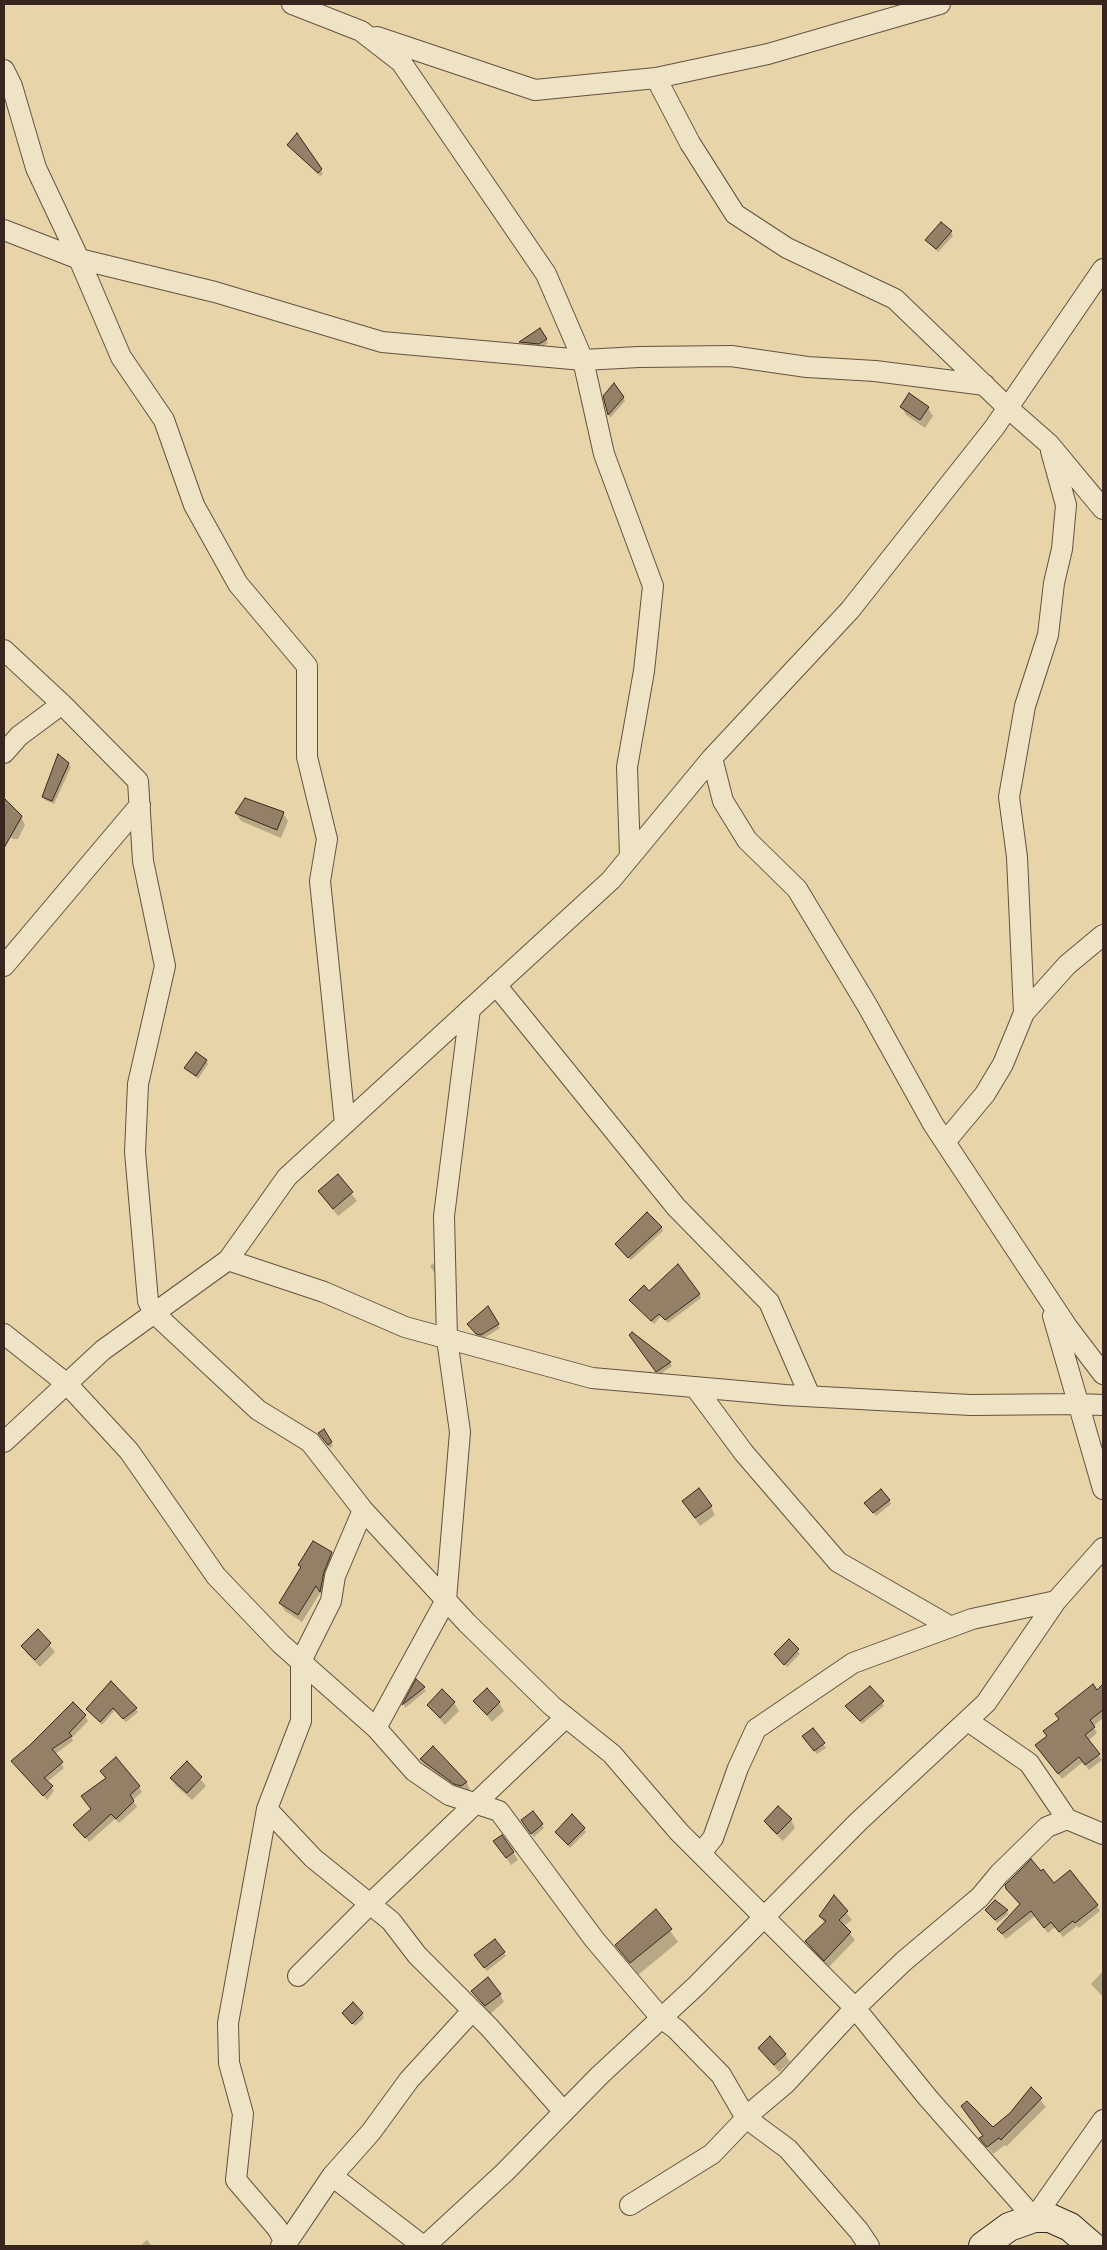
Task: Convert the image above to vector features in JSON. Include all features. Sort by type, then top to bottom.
[{"type":"street","points":[[292,4],[361,31],[535,90],[656,78],[768,54],[940,4]]},
{"type":"street","points":[[361,31],[401,62],[546,274],[583,360],[604,454],[653,586],[644,671],[627,767],[630,856]]},
{"type":"street","points":[[4,70],[12,86],[36,168],[79,259],[121,357],[164,420],[198,513],[238,584],[307,666],[307,757],[327,839],[320,881],[345,1124]]},
{"type":"street","points":[[656,78],[690,143],[735,214],[786,248],[895,299],[1008,408],[1049,444],[1103,509]]},
{"type":"street","points":[[4,230],[79,259],[215,292],[382,342],[583,360],[731,356],[807,367],[875,371],[985,385]]},
{"type":"street","points":[[4,1442],[103,1350],[228,1260],[287,1177],[610,880],[712,758],[850,610],[1008,408],[1103,269]]},
{"type":"street","points":[[1024,1013],[1017,857],[1009,797],[1025,706],[1048,635],[1054,583],[1062,550],[1066,505],[1049,444]]},
{"type":"street","points":[[4,650],[62,704],[138,781],[143,862],[165,966],[138,1084],[135,1152],[148,1301],[154,1313],[258,1410],[310,1442],[363,1510],[474,1630],[566,1717],[612,1754],[700,1854],[855,2008],[928,2098],[1034,2218]]},
{"type":"street","points":[[4,753],[19,736],[62,704]]},
{"type":"street","points":[[712,758],[723,801],[747,840],[797,889],[867,1005],[933,1124],[1068,1328],[1103,1374]]},
{"type":"street","points":[[4,966],[140,805]]},
{"type":"street","points":[[945,1142],[985,1094],[1003,1064],[1024,1013],[1067,965],[1103,935]]},
{"type":"street","points":[[496,986],[676,1207],[769,1302],[810,1396]]},
{"type":"street","points":[[376,1728],[446,1600],[460,1432],[448,1339],[444,1216],[470,1009]]},
{"type":"street","points":[[228,1260],[324,1292],[404,1327],[592,1378],[810,1396],[971,1405],[1103,1405]]},
{"type":"street","points":[[1048,1297],[1103,1489]]},
{"type":"street","points":[[4,1334],[67,1384],[129,1451],[216,1576],[281,1644],[376,1728],[414,1771],[449,1795],[499,1811],[594,1939],[661,2018],[676,2029],[721,2075],[746,2118],[788,2149],[859,2231],[869,2246]]},
{"type":"street","points":[[695,1387],[744,1453],[838,1562],[951,1627]]},
{"type":"street","points":[[285,2245],[277,2228],[236,2180],[243,2114],[229,2063],[228,2022],[267,1808],[300,1721],[300,1661],[330,1601],[336,1576],[363,1510]]},
{"type":"street","points":[[332,2176],[424,2246],[505,2172],[600,2075],[697,1985],[763,1916],[858,1822],[986,1703],[1056,1602],[1103,1548]]},
{"type":"street","points":[[700,1854],[713,1838],[738,1768],[756,1729],[853,1663],[972,1619],[1056,1602]]},
{"type":"street","points":[[298,1976],[370,1904],[566,1717]]},
{"type":"street","points":[[968,1721],[1029,1763],[1067,1819],[1103,1834]]},
{"type":"street","points":[[267,1808],[313,1858],[391,1921],[418,1955],[564,2112]]},
{"type":"street","points":[[630,2205],[712,2154],[746,2118],[786,2083],[855,2008],[904,1961],[980,1897],[999,1874],[1047,1827],[1067,1819]]},
{"type":"street","points":[[285,2245],[332,2176],[371,2132],[409,2080],[472,2011]]},
{"type":"street","points":[[1034,2218],[1103,2120]]},
{"type":"street","points":[[983,2246],[1009,2227],[1034,2218],[1050,2218],[1070,2227],[1092,2246]]},
{"type":"building","points":[[297,133],[322,169],[318,173],[287,145]]},
{"type":"building","points":[[941,222],[952,231],[936,249],[925,240]]},
{"type":"building","points":[[540,328],[547,339],[539,344],[519,342]]},
{"type":"building","points":[[614,383],[624,397],[608,415],[603,396]]},
{"type":"building","points":[[909,393],[929,407],[920,420],[900,407]]},
{"type":"building","points":[[58,754],[69,763],[52,801],[42,797]]},
{"type":"building","points":[[4,798],[22,816],[4,848]]},
{"type":"building","points":[[245,798],[284,812],[277,830],[235,813]]},
{"type":"building","points":[[196,1052],[207,1060],[196,1076],[184,1068]]},
{"type":"building","points":[[338,1174],[353,1192],[333,1209],[318,1191]]},
{"type":"building","points":[[647,1212],[662,1227],[628,1258],[615,1244]]},
{"type":"building","points":[[678,1264],[700,1294],[665,1320],[659,1314],[651,1321],[629,1300],[644,1285],[649,1291]]},
{"type":"building","points":[[488,1306],[499,1324],[481,1335],[476,1334],[467,1324]]},
{"type":"building","points":[[632,1332],[671,1362],[656,1372],[629,1335]]},
{"type":"building","points":[[324,1429],[332,1442],[328,1445],[318,1433]]},
{"type":"building","points":[[699,1488],[712,1506],[695,1518],[682,1501]]},
{"type":"building","points":[[881,1489],[890,1500],[873,1513],[864,1503]]},
{"type":"building","points":[[313,1541],[332,1552],[324,1572],[320,1592],[316,1586],[298,1615],[279,1603],[301,1567],[298,1565]]},
{"type":"building","points":[[38,1629],[51,1643],[35,1660],[21,1646]]},
{"type":"building","points":[[789,1639],[799,1649],[784,1665],[774,1654]]},
{"type":"building","points":[[416,1679],[425,1687],[402,1705]]},
{"type":"building","points":[[111,1681],[137,1708],[123,1719],[113,1708],[100,1722],[86,1709]]},
{"type":"building","points":[[1093,1684],[1097,1690],[1103,1684],[1103,1710],[1090,1720],[1095,1727],[1085,1735],[1100,1754],[1085,1765],[1079,1757],[1058,1774],[1035,1745],[1047,1736],[1043,1731],[1059,1719],[1055,1714]]},
{"type":"building","points":[[870,1686],[884,1701],[860,1721],[845,1706]]},
{"type":"building","points":[[487,1688],[500,1702],[487,1715],[473,1701]]},
{"type":"building","points":[[442,1689],[455,1702],[440,1718],[427,1705]]},
{"type":"building","points":[[73,1702],[86,1715],[69,1733],[72,1736],[52,1749],[63,1762],[44,1778],[53,1786],[43,1796],[11,1761],[30,1745]]},
{"type":"building","points":[[813,1728],[825,1743],[814,1751],[802,1736]]},
{"type":"building","points":[[433,1746],[467,1782],[461,1786],[454,1784],[420,1759]]},
{"type":"building","points":[[116,1757],[140,1786],[130,1795],[134,1801],[116,1819],[111,1814],[85,1838],[73,1825],[91,1809],[81,1796],[106,1778],[100,1771]]},
{"type":"building","points":[[187,1761],[202,1777],[187,1793],[170,1778]]},
{"type":"building","points":[[778,1806],[792,1819],[777,1834],[764,1821]]},
{"type":"building","points":[[533,1811],[543,1824],[531,1834],[521,1820]]},
{"type":"building","points":[[572,1814],[585,1828],[568,1845],[555,1832]]},
{"type":"building","points":[[502,1835],[514,1852],[506,1858],[493,1841]]},
{"type":"building","points":[[1031,1859],[1041,1871],[1043,1869],[1054,1883],[1070,1870],[1098,1905],[1075,1923],[1073,1921],[1059,1932],[1051,1922],[1044,1928],[1031,1911],[1002,1934],[997,1929],[1020,1904],[1006,1889],[1005,1885]]},
{"type":"building","points":[[834,1895],[848,1911],[839,1920],[851,1932],[824,1961],[805,1941],[826,1921],[819,1916]]},
{"type":"building","points":[[995,1900],[1008,1910],[995,1920],[985,1910]]},
{"type":"building","points":[[656,1909],[672,1929],[630,1963],[615,1945]]},
{"type":"building","points":[[495,1939],[505,1952],[484,1968],[474,1955]]},
{"type":"building","points":[[488,1977],[501,1994],[485,2006],[471,1991]]},
{"type":"building","points":[[353,2002],[363,2013],[352,2024],[342,2013]]},
{"type":"building","points":[[770,2036],[786,2054],[774,2065],[758,2048]]},
{"type":"building","points":[[1031,2087],[1042,2098],[1001,2140],[999,2138],[987,2147],[979,2138],[983,2136],[961,2106],[967,2101],[993,2127],[1010,2113]]}]
